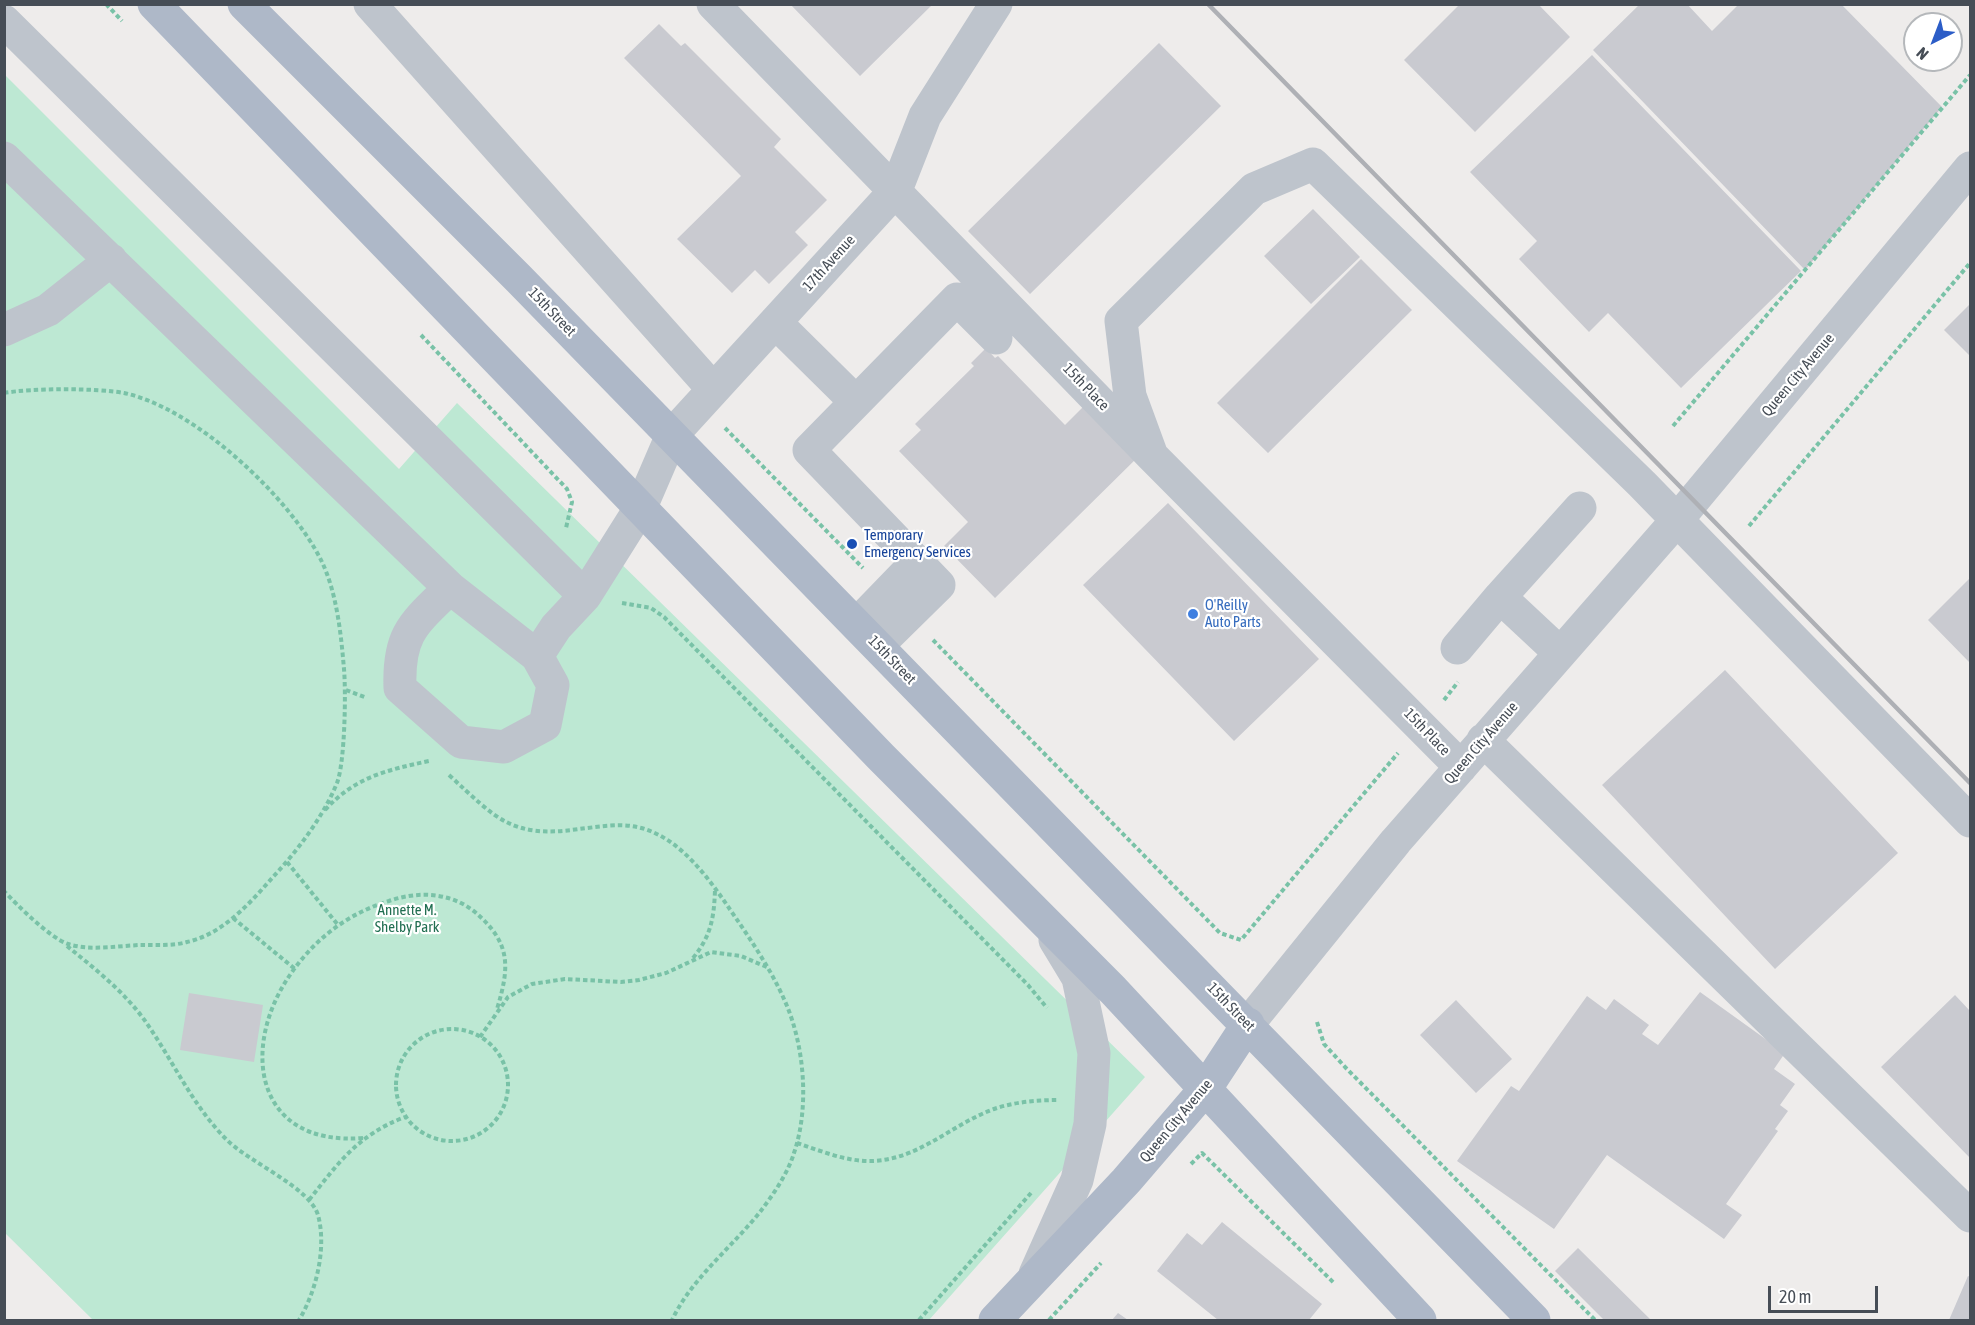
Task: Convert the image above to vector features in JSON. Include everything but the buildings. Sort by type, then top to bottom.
[{"type":"main road","points":[[154,4],[881,757],[1040,915],[1206,1089],[1420,1320]]},
{"type":"main road","name":"15th Street","points":[[244,4],[672,435],[1248,1024],[1523,1316]]},
{"type":"main road","name":"Queen City Avenue","points":[[995,1320],[1126,1181],[1206,1089],[1248,1024]]},
{"type":"street","points":[[370,4],[707,396]]},
{"type":"street","name":"15th Place","points":[[713,4],[1152,456],[1461,767]]},
{"type":"street","name":"17th Avenue","points":[[537,656],[556,627],[590,588],[641,507],[672,435],[896,190],[925,116],[996,4]]},
{"type":"street","points":[[4,21],[590,588]]},
{"type":"street","points":[[4,158],[450,588],[537,656],[553,685],[544,725],[504,747],[461,742],[400,688],[399,659],[408,634],[450,588]]},
{"type":"street","points":[[1152,456],[1130,396],[1121,321],[1254,189],[1313,164],[1677,520],[1971,820]]},
{"type":"street","name":"Queen City Avenue","points":[[1248,1024],[1396,841],[1677,520],[1971,168]]},
{"type":"street","points":[[4,330],[48,310],[111,260]]},
{"type":"street","points":[[867,635],[928,573],[809,450],[957,299],[996,338]]},
{"type":"street","points":[[775,322],[856,402]]},
{"type":"street","points":[[1461,661],[1500,597],[1580,508]]},
{"type":"street","points":[[1500,597],[1560,653]]},
{"type":"street","points":[[1483,740],[1971,1216]]},
{"type":"street","points":[[1033,1280],[1077,1180],[1090,1124],[1094,1053],[1078,978],[1040,915]]},
{"type":"path","points":[[106,4],[122,22]]},
{"type":"path","points":[[1674,426],[1971,75]]},
{"type":"path","points":[[1749,526],[1971,263]]},
{"type":"path","points":[[419,334],[567,489],[572,502],[565,532]]},
{"type":"path","points":[[4,393],[93,390],[124,393],[153,403],[211,437],[251,471],[300,526],[322,562],[333,596],[341,639],[346,690],[338,780],[322,813],[287,862],[232,918],[205,937],[185,943],[85,948],[65,944]]},
{"type":"path","points":[[707,396],[898,604],[1220,933],[1241,940],[1421,726],[1461,661]]},
{"type":"path","points":[[590,588],[615,604],[639,604],[651,608],[664,617],[1028,985],[1048,1011]]},
{"type":"path","points":[[346,690],[357,692],[375,705]]},
{"type":"path","points":[[322,813],[352,785],[403,766],[433,761],[426,754]]},
{"type":"path","points":[[441,768],[485,808],[502,821],[520,830],[553,833],[617,825],[637,826],[655,834],[690,858],[769,968],[788,1008],[802,1071],[801,1123],[794,1154],[761,1210],[686,1297],[672,1320]]},
{"type":"path","points":[[287,862],[338,925]]},
{"type":"path","points":[[690,961],[705,944],[712,928],[715,890]]},
{"type":"path","points":[[4,891],[119,990],[143,1018],[204,1113],[228,1141],[254,1163],[301,1192],[309,1200],[318,1215],[320,1255],[313,1292],[299,1320]]},
{"type":"path","points":[[363,1138],[319,1136],[296,1125],[280,1113],[269,1097],[263,1067],[264,1041],[272,1009],[295,969],[318,942],[338,925],[373,905],[400,897],[424,894],[444,897],[469,908],[489,925],[502,944],[506,963],[505,983],[497,1009]]},
{"type":"path","points":[[232,918],[295,969]]},
{"type":"path","points":[[480,1037],[497,1009],[508,997],[532,984],[566,979],[621,982],[639,980],[666,974],[711,952],[741,956],[769,968]]},
{"type":"path","points":[[1317,1022],[1324,1044],[1345,1067],[1595,1320]]},
{"type":"path","points":[[457,1029],[490,1043],[502,1058],[508,1076],[508,1096],[502,1114],[489,1128],[473,1138],[454,1142],[435,1140],[418,1131],[405,1117],[398,1100],[395,1082],[399,1064],[408,1049],[422,1037],[439,1030],[457,1029]]},
{"type":"path","points":[[797,1143],[843,1157],[872,1161],[894,1157],[940,1139],[994,1109],[1033,1101],[1063,1100]]},
{"type":"path","points":[[309,1200],[347,1152],[363,1138],[405,1117]]},
{"type":"path","points":[[1182,1173],[1202,1153],[1337,1287]]},
{"type":"path","points":[[919,1320],[1038,1184]]},
{"type":"path","points":[[1050,1320],[1104,1260]]},
{"type":"green space","name":"Annette M. Shelby Park","points":[[4,74],[399,469],[457,403],[1145,1077],[929,1320],[93,1320],[5,1233]]},
{"type":"railway","points":[[1208,4],[1970,783]]},
{"type":"place","name":"Temporary Emergency Services","points":[[852,544]]},
{"type":"place","name":"O'Reilly Auto Parts","points":[[1193,614]]}]
